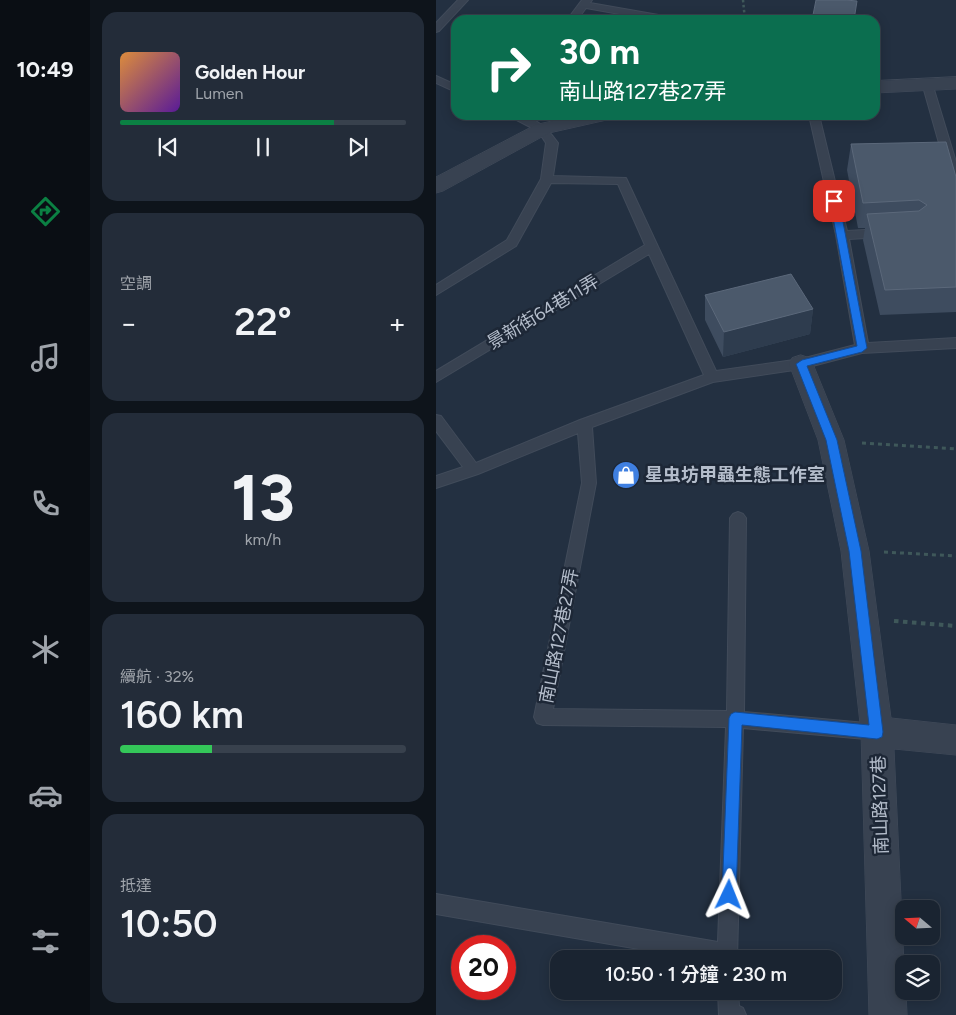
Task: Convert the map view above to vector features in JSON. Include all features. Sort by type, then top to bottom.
[{"type":"street","points":[[880,87],[956,83]]},
{"type":"street","points":[[436,186],[544,122],[561,120]]},
{"type":"street","name":"南山路127巷","points":[[802,364],[831,440],[855,551],[864,619],[877,732],[888,1015]]},
{"type":"street","points":[[877,732],[956,740]]},
{"type":"lane","points":[[436,29],[463,0]]},
{"type":"lane","points":[[576,15],[586,2],[647,15]]},
{"type":"lane","points":[[436,79],[451,86]]},
{"type":"lane","points":[[927,83],[956,182]]},
{"type":"lane","points":[[815,120],[842,235],[862,348]]},
{"type":"lane","points":[[436,290],[512,243],[547,179],[552,142],[544,122]]},
{"type":"lane","points":[[547,179],[622,181],[712,377]]},
{"type":"lane","points":[[842,235],[895,232]]},
{"type":"lane","name":"景新街64巷11弄","points":[[436,377],[651,247]]},
{"type":"lane","points":[[436,482],[473,470],[584,424],[712,377],[802,364],[862,348],[956,343]]},
{"type":"lane","points":[[436,420],[473,470]]},
{"type":"lane","name":"南山路127巷27弄","points":[[584,424],[589,483],[543,717],[735,718],[877,732]]},
{"type":"lane","points":[[727,950],[735,718],[738,518]]},
{"type":"lane","points":[[436,904],[693,950]]},
{"type":"lane","points":[[728,1000],[729,1014],[736,1015]]},
{"type":"path","points":[[743,0],[744,15]]},
{"type":"path","points":[[831,440],[956,449]]},
{"type":"path","points":[[855,551],[956,556]]},
{"type":"path","points":[[864,619],[956,626]]},
{"type":"building","points":[[816,0],[857,1],[855,15],[813,15]]},
{"type":"building","points":[[946,142],[956,177],[956,287],[885,290],[867,214],[919,211],[927,205],[919,200],[863,203],[851,144]]},
{"type":"building","points":[[791,274],[813,309],[724,332],[705,295]]},
{"type":"place","name":"星虫坊甲蟲生態工作室","points":[[626,475]]},
{"type":"route","points":[[729,895],[735,718],[877,732],[855,551],[831,440],[802,364],[862,348],[834,201]]}]
